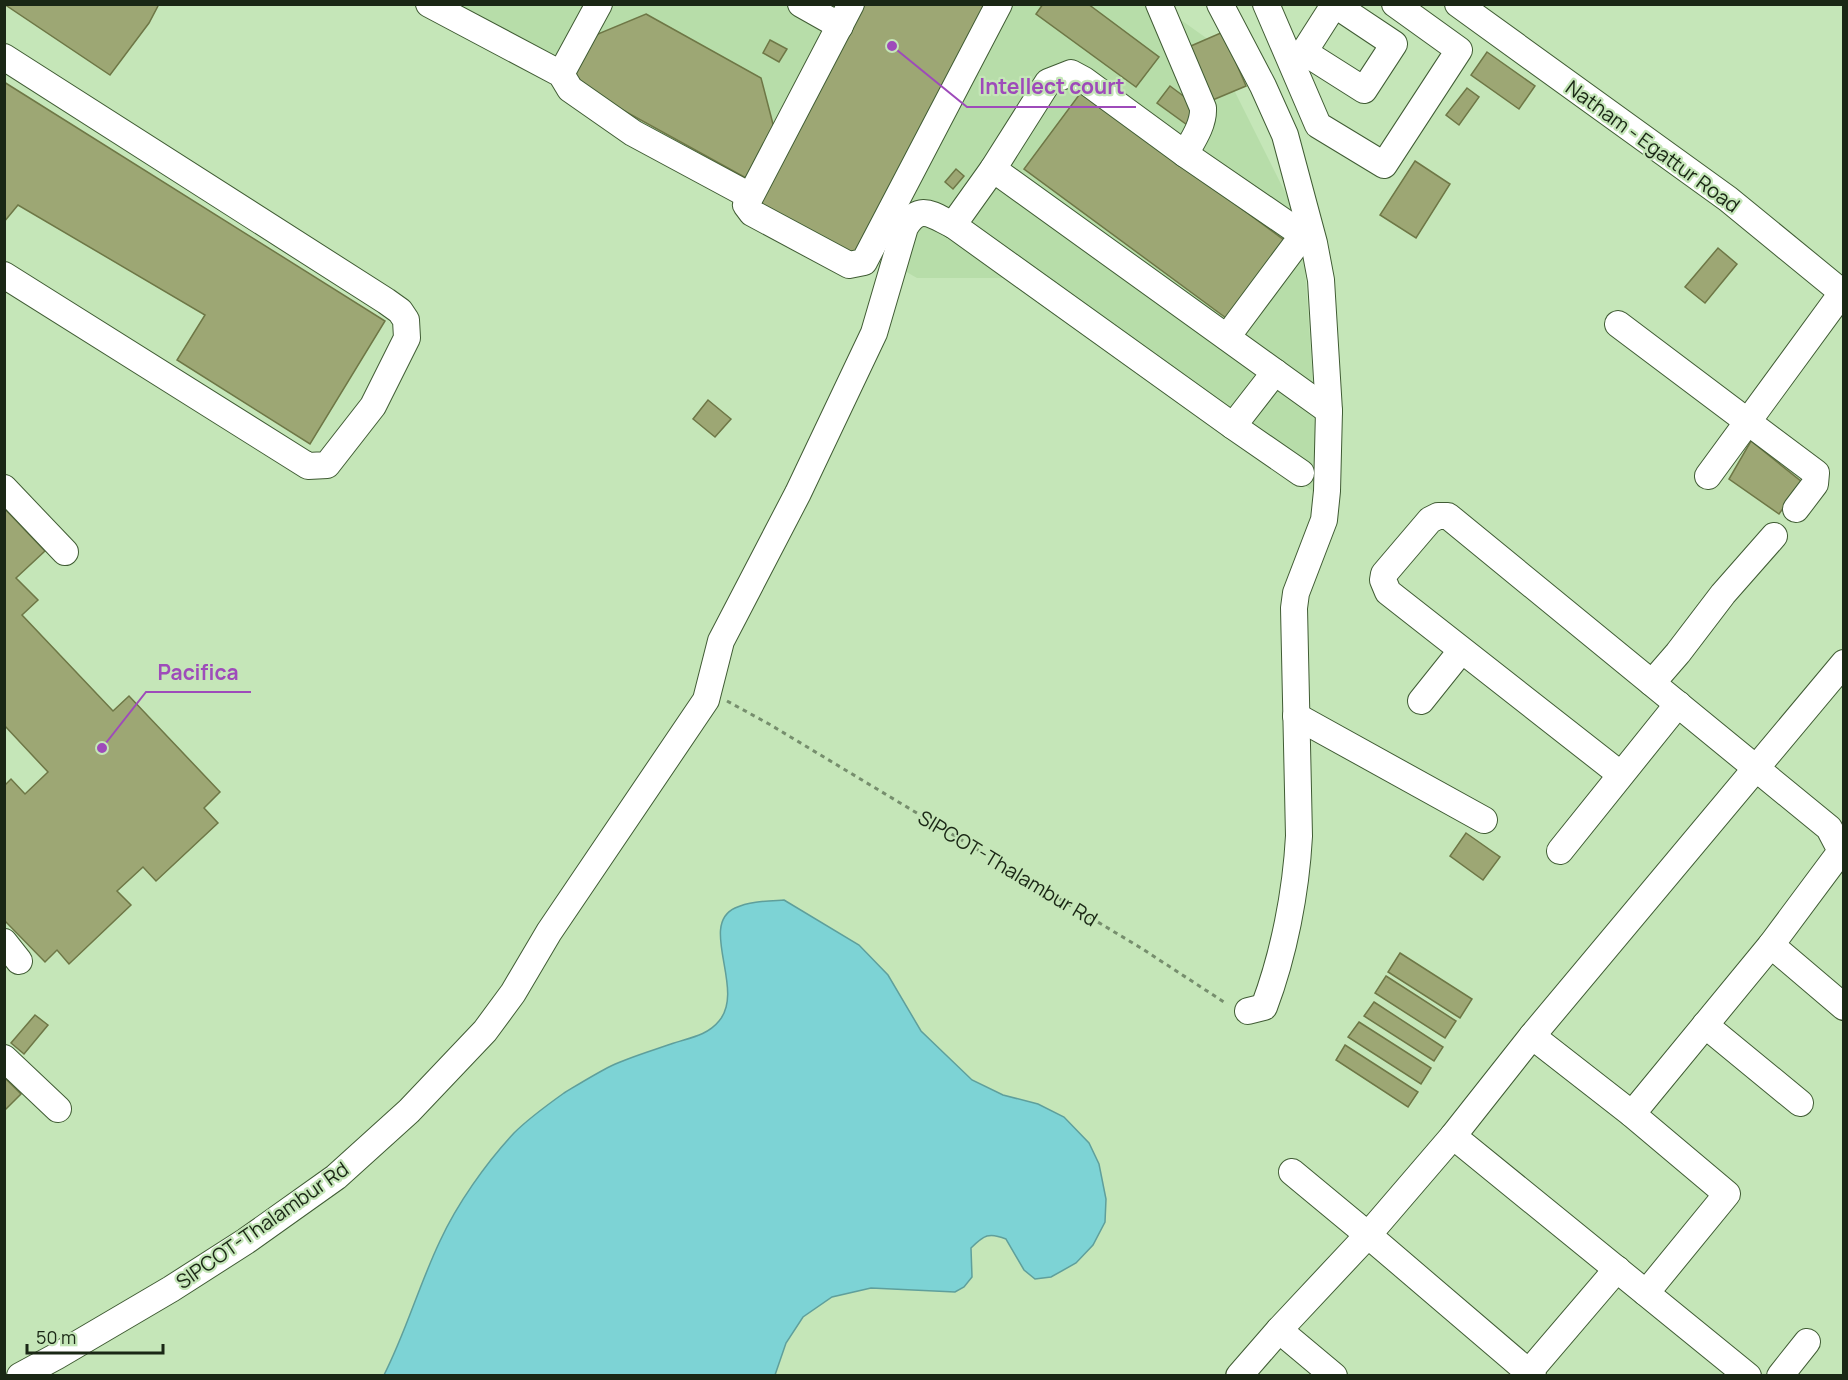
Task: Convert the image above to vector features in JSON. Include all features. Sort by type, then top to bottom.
[{"type":"street","points":[[429,4],[561,74],[570,89],[633,133],[750,196]]},
{"type":"street","points":[[801,4],[846,15],[746,205],[752,213],[849,265],[864,262],[999,4]]},
{"type":"street","points":[[1159,4],[1203,108],[1202,123],[1185,154]]},
{"type":"street","points":[[1220,4],[1285,135],[1314,243],[1322,280],[1329,411],[1324,520],[1296,593],[1294,608],[1299,836],[1297,871],[1272,985],[1264,1007],[1248,1011]]},
{"type":"street","points":[[1266,4],[1318,125],[1384,165],[1459,50],[1395,4]]},
{"type":"street","name":"Natham - Egattur Road","points":[[1458,4],[1728,199],[1840,285]]},
{"type":"street","points":[[561,74],[598,5]]},
{"type":"street","points":[[4,57],[393,306],[406,320],[407,338],[373,406],[327,465],[308,466],[4,275]]},
{"type":"street","points":[[953,225],[993,169],[1048,82],[1071,73],[1303,235],[1227,337]]},
{"type":"street","points":[[993,169],[1329,411]]},
{"type":"street","points":[[706,700],[721,640],[798,493],[874,333],[905,227],[912,216],[918,213],[929,213],[953,225],[1301,473]]},
{"type":"street","points":[[1708,476],[1749,422],[1840,285]]},
{"type":"street","points":[[1618,324],[1816,473],[1815,484],[1796,509]]},
{"type":"street","points":[[1233,426],[1275,372]]},
{"type":"street","points":[[4,488],[65,552]]},
{"type":"street","points":[[1620,774],[1388,592],[1383,580],[1384,574],[1430,520],[1438,516],[1449,516],[1829,828],[1840,851],[1839,865],[1632,1114]]},
{"type":"street","points":[[1652,683],[1723,594],[1774,536]]},
{"type":"street","points":[[1421,701],[1461,651]]},
{"type":"street","points":[[1239,1376],[1368,1235],[1453,1136],[1532,1036],[1755,767],[1842,669]]},
{"type":"street","name":"SIPCOT-Thalambur Rd","points":[[21,1376],[171,1289],[246,1242],[336,1177],[409,1111],[485,1031],[513,993],[549,932],[706,700]]},
{"type":"street","points":[[1560,851],[1678,704]]},
{"type":"street","points":[[1296,716],[1484,820]]},
{"type":"street","points":[[1771,945],[1844,1007]]},
{"type":"street","points":[[1705,1025],[1800,1103]]},
{"type":"street","points":[[1532,1036],[1632,1114],[1727,1194],[1646,1293]]},
{"type":"street","points":[[4,1058],[58,1109]]},
{"type":"street","points":[[1453,1136],[1748,1376]]},
{"type":"street","points":[[1292,1172],[1531,1374],[1617,1269]]},
{"type":"street","points":[[1279,1330],[1334,1376]]},
{"type":"street","points":[[1780,1376],[1807,1342]]},
{"type":"path","name":"SIPCOT-Thalambur Rd","points":[[706,700],[718,697],[743,709],[1141,948],[1231,1006],[1248,1011]]},
{"type":"shaded area","points":[[416,5],[1160,5],[1209,40],[1302,226],[1321,497],[1015,278],[917,278],[550,69]]},
{"type":"water","points":[[784,900],[859,945],[888,975],[921,1031],[972,1080],[1003,1095],[1038,1104],[1064,1117],[1089,1143],[1099,1164],[1106,1199],[1105,1222],[1093,1245],[1076,1263],[1051,1277],[1035,1279],[1024,1270],[1006,1239],[991,1235],[980,1240],[971,1248],[972,1277],[964,1287],[955,1292],[871,1288],[832,1297],[803,1317],[786,1343],[775,1375],[384,1375],[447,1227],[473,1184],[503,1145],[519,1128],[545,1107],[593,1076],[626,1060],[697,1036],[714,1026],[726,1008],[728,993],[721,943],[721,928],[725,916],[735,908],[747,904]]},
{"type":"building","points":[[4,4],[159,4],[149,23],[110,75]]},
{"type":"building","points":[[860,4],[989,4],[852,257],[753,207]]},
{"type":"building","points":[[1043,4],[1088,4],[1159,57],[1136,87],[1036,14]]},
{"type":"building","points":[[646,14],[761,78],[774,128],[746,178],[568,80],[593,36]]},
{"type":"building","points":[[1223,32],[1246,86],[1208,102],[1184,49]]},
{"type":"building","points":[[770,40],[787,49],[779,62],[763,53]]},
{"type":"building","points":[[1487,52],[1535,86],[1519,109],[1471,75]]},
{"type":"building","points":[[4,82],[385,321],[310,444],[177,360],[205,315],[18,205],[4,222]]},
{"type":"building","points":[[1170,86],[1202,110],[1190,127],[1157,103]]},
{"type":"building","points":[[1467,88],[1479,97],[1459,125],[1446,115]]},
{"type":"building","points":[[1082,91],[1284,240],[1226,318],[1024,169]]},
{"type":"building","points":[[1415,161],[1450,184],[1416,238],[1380,215]]},
{"type":"building","points":[[956,169],[964,176],[953,189],[945,182]]},
{"type":"building","points":[[1718,248],[1737,264],[1705,303],[1685,287]]},
{"type":"building","points":[[708,400],[731,419],[715,437],[693,419]]},
{"type":"building","points":[[1751,441],[1802,482],[1779,514],[1729,479]]},
{"type":"building","points":[[4,508],[45,551],[16,578],[38,600],[22,615],[113,711],[129,696],[220,792],[204,808],[218,823],[156,881],[143,867],[117,891],[131,905],[69,964],[57,950],[45,962],[4,920],[4,786],[11,779],[25,794],[48,772],[4,725]]},
{"type":"building","points":[[1466,833],[1500,857],[1483,880],[1450,856]]},
{"type":"building","points":[[1400,953],[1472,999],[1460,1018],[1388,972]]},
{"type":"building","points":[[1386,976],[1456,1021],[1445,1038],[1375,993]]},
{"type":"building","points":[[1374,1002],[1443,1047],[1434,1061],[1364,1016]]},
{"type":"building","points":[[35,1015],[48,1025],[24,1054],[11,1043]]},
{"type":"building","points":[[1359,1022],[1431,1068],[1421,1084],[1348,1037]]},
{"type":"building","points":[[1345,1045],[1418,1092],[1408,1107],[1336,1060]]},
{"type":"building","points":[[4,1077],[21,1094],[4,1111]]},
{"type":"place","name":"Intellect court","points":[[892,46]]},
{"type":"place","name":"Pacifica","points":[[102,748]]}]
